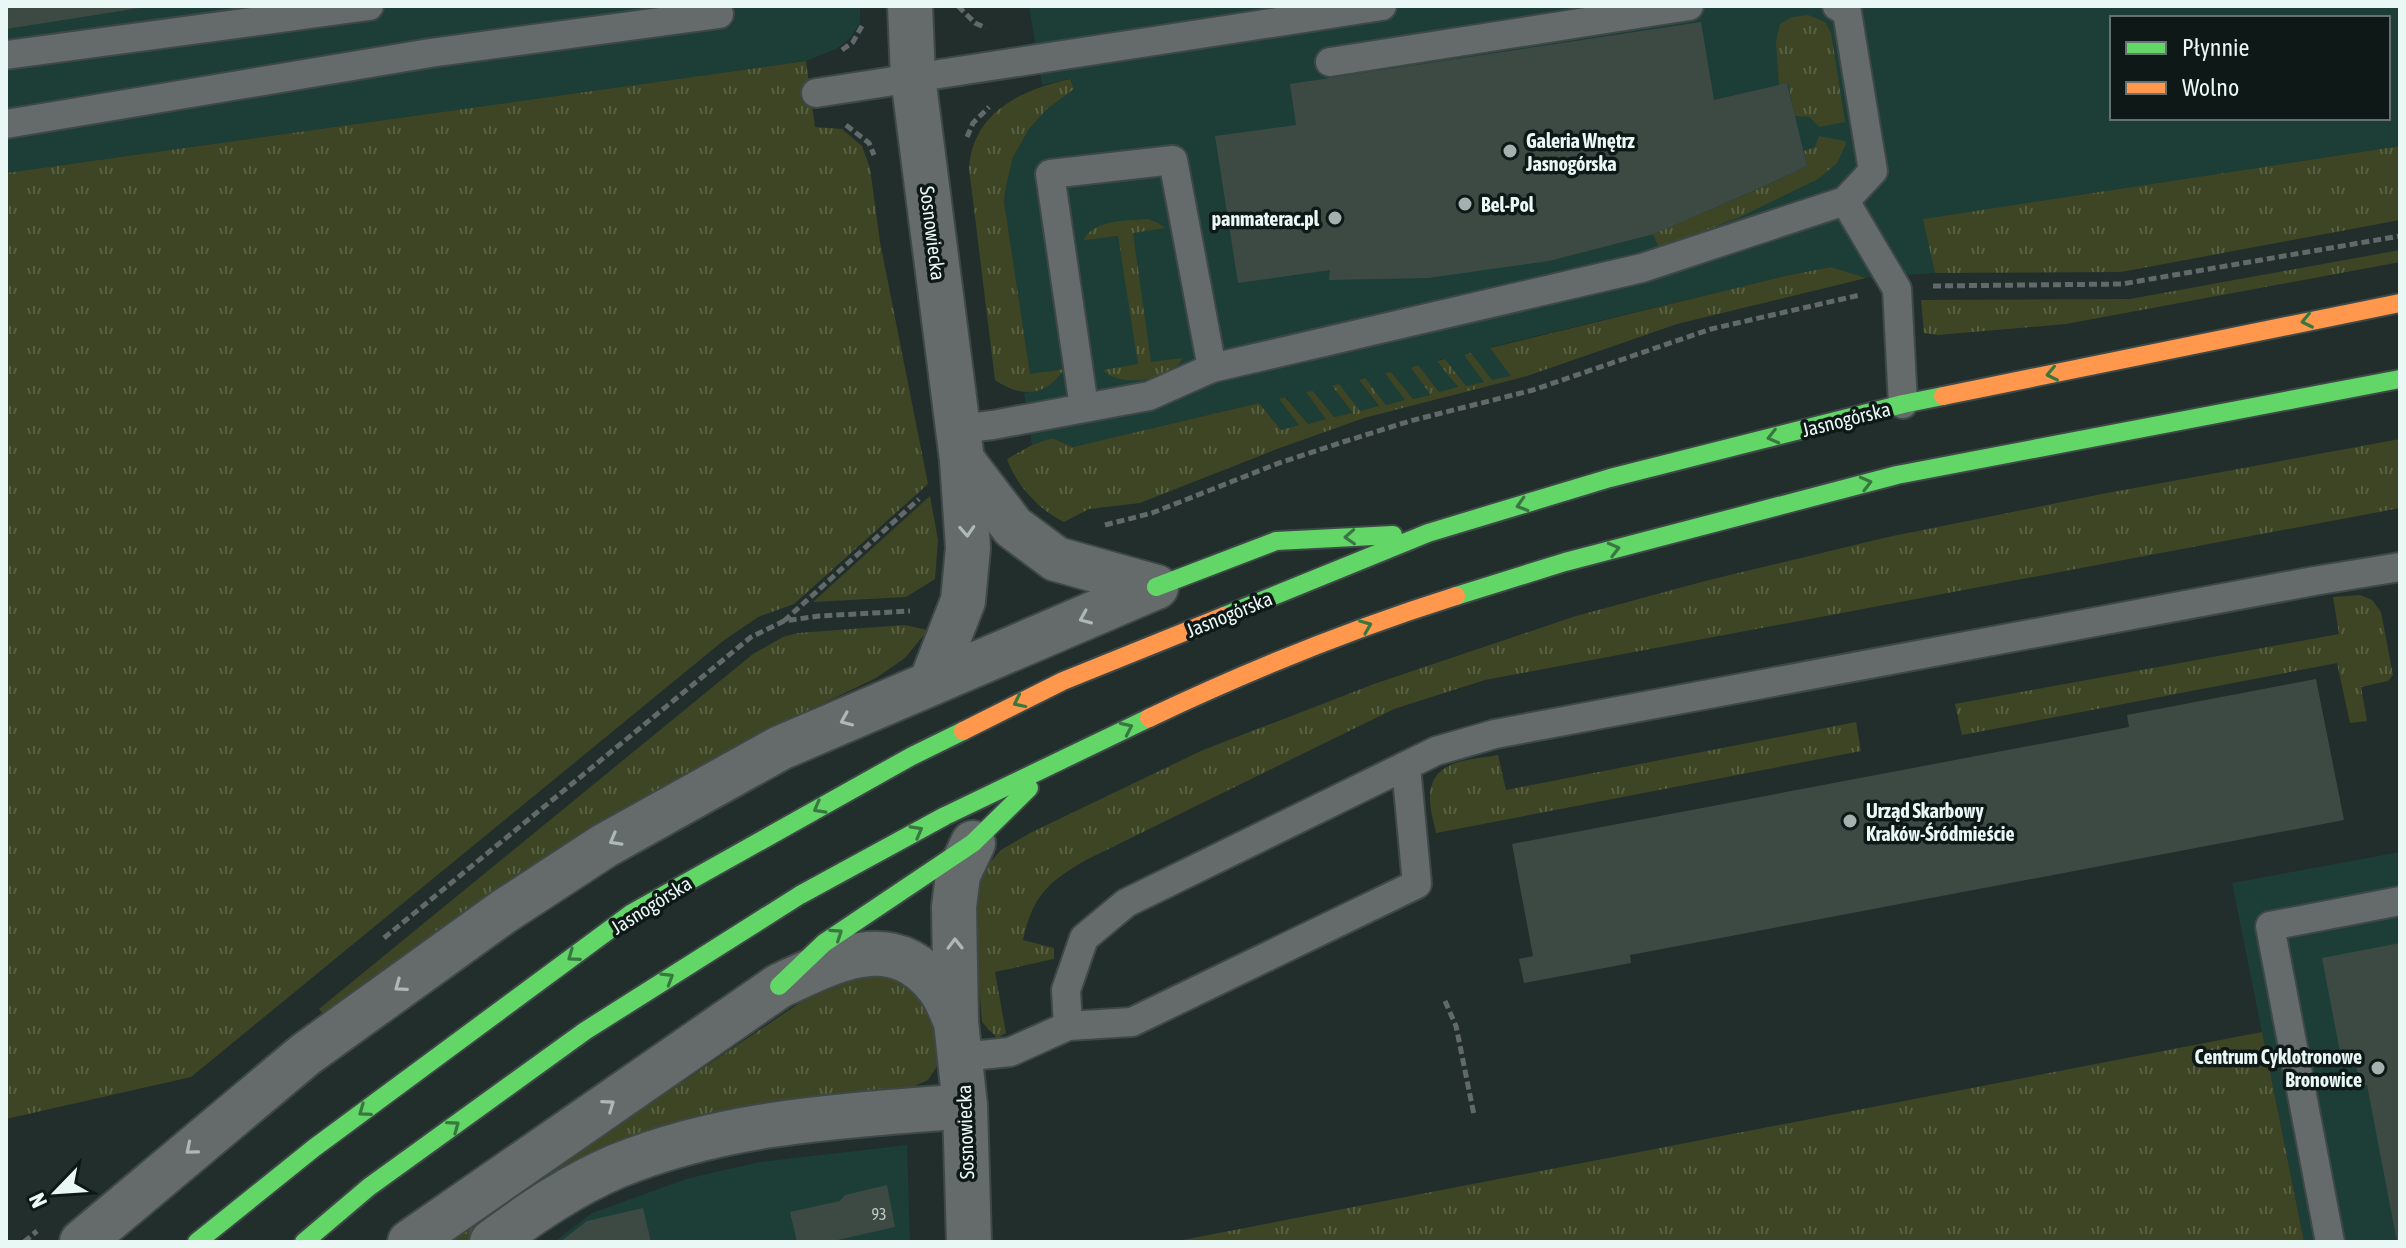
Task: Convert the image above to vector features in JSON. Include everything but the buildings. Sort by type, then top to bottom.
[{"type":"main road","name":"Jasnogórska","points":[[197,1242],[314,1148],[632,913],[912,756],[1063,681],[1428,533],[1610,478],[1903,404],[2400,303]]},
{"type":"main road","points":[[304,1242],[369,1187],[598,1022],[800,895],[945,816],[1189,699],[1384,619],[1565,562],[1897,475],[2400,379]]},
{"type":"main road","points":[[1156,587],[1276,541],[1428,533]]},
{"type":"main road","points":[[779,986],[824,943],[973,843],[1056,762]]},
{"type":"street","name":"Sosnowiecka","points":[[910,6],[913,77],[960,445],[968,548],[963,601],[931,683]]},
{"type":"street","name":"Sosnowiecka","points":[[960,445],[1013,527],[1056,559],[1156,587]]},
{"type":"street","points":[[82,1242],[306,1054],[503,912],[604,846],[780,748],[1156,587]]},
{"type":"street","name":"Sosnowiecka","points":[[969,1242],[954,907],[958,875],[973,843]]},
{"type":"street","name":"Sosnowiecka","points":[[779,986],[838,959],[855,955],[875,953],[901,958],[920,969],[940,989],[959,1040]]},
{"type":"street","points":[[410,1242],[779,986]]},
{"type":"street","points":[[492,1242],[577,1185],[618,1166],[717,1134],[771,1123],[965,1106]]},
{"type":"lane","points":[[6,55],[369,6]]},
{"type":"lane","points":[[816,93],[1382,6]]},
{"type":"lane","points":[[1330,62],[1689,6]]},
{"type":"lane","points":[[960,445],[1018,421],[1149,396],[1212,368],[1642,268],[1845,201],[1873,171],[1847,12],[1837,6]]},
{"type":"lane","points":[[6,124],[430,53],[719,14]]},
{"type":"lane","points":[[1084,407],[1050,174],[1173,160],[1212,368]]},
{"type":"lane","points":[[1845,201],[1897,289],[1903,404]]},
{"type":"lane","points":[[1068,1026],[1066,990],[1084,938],[1126,903],[1436,751],[1495,734],[2400,567]]},
{"type":"lane","points":[[959,1040],[1010,1052],[1068,1026],[1132,1022],[1417,884],[1406,766]]},
{"type":"lane","points":[[2330,1242],[2270,926],[2400,901]]},
{"type":"path","points":[[958,6],[975,23],[988,29],[1015,32],[1022,92],[987,108],[973,123],[967,138]]},
{"type":"path","points":[[1921,286],[2122,284],[2400,236]]},
{"type":"path","points":[[1093,530],[1152,513],[1279,463],[1396,425],[1533,390],[1711,329],[1874,292]]},
{"type":"path","points":[[375,945],[751,637],[784,621],[923,496]]},
{"type":"path","points":[[784,621],[922,610]]},
{"type":"path","points":[[1445,1001],[1456,1026],[1474,1115]]},
{"type":"shaded area","points":[[6,6],[860,6],[860,23],[850,38],[836,49],[806,61],[6,173]]},
{"type":"shaded area","points":[[1029,6],[2400,6],[2400,146],[1924,219],[1935,273],[1866,278],[1831,267],[1785,276],[1491,347],[1512,376],[1466,386],[1444,359],[1438,360],[1458,388],[1439,393],[1411,368],[1432,395],[1413,399],[1391,372],[1386,373],[1406,400],[1386,405],[1364,378],[1359,380],[1379,407],[1360,411],[1333,387],[1353,413],[1334,417],[1313,391],[1307,392],[1327,419],[1307,424],[1286,397],[1280,399],[1300,426],[1281,430],[1259,403],[1073,447],[1052,438],[1032,445],[1024,393],[1042,389],[1062,369],[1030,375],[1004,201],[1013,157],[1029,129],[1047,109],[1074,89],[1069,79],[1042,85]]},
{"type":"shaded area","points":[[2400,852],[2400,1242],[2304,1242],[2232,883]]},
{"type":"shaded area","points":[[907,1145],[910,1242],[554,1242],[592,1213],[686,1179],[759,1162]]},
{"type":"green space","points":[[1808,15],[1825,22],[1831,33],[1845,122],[1819,127],[1810,117],[1795,116],[1788,83],[1779,85],[1776,42],[1780,24],[1792,17]]},
{"type":"green space","points":[[806,61],[815,127],[842,129],[862,146],[870,168],[880,242],[928,484],[794,604],[758,617],[723,641],[191,1077],[6,1119],[6,173]]},
{"type":"green space","points":[[1070,79],[1074,89],[1047,109],[1029,129],[1013,157],[1006,186],[1004,201],[1030,374],[1064,369],[1041,390],[1024,392],[995,380],[969,168],[972,149],[990,118],[1018,97]]},
{"type":"green space","points":[[1819,136],[1845,141],[1846,144],[1837,163],[1818,179],[1740,217],[1659,248],[1653,234],[1807,166],[1804,151],[1815,147]]},
{"type":"green space","points":[[2400,146],[2400,220],[2121,272],[1935,273],[1923,219]]},
{"type":"green space","points":[[1148,219],[1165,228],[1133,233],[1151,362],[1183,358],[1177,366],[1157,376],[1121,379],[1103,370],[1138,364],[1118,236],[1084,240],[1095,228],[1103,225]]},
{"type":"green space","points":[[2400,250],[2400,262],[2066,324],[1938,335],[1924,333],[1921,300],[2130,299]]},
{"type":"green space","points":[[1831,267],[1866,278],[1677,324],[1527,376],[1364,418],[1140,503],[1089,509],[1064,522],[1030,496],[1007,459],[1052,438],[1073,447],[1259,403],[1281,430],[1299,425],[1279,399],[1285,397],[1308,424],[1326,419],[1306,392],[1313,391],[1334,417],[1353,413],[1332,386],[1339,384],[1360,411],[1379,406],[1359,380],[1365,378],[1386,405],[1405,400],[1385,373],[1391,372],[1413,399],[1431,395],[1411,368],[1418,365],[1439,392],[1458,387],[1437,361],[1445,359],[1466,386],[1484,382],[1464,355],[1471,353],[1492,380],[1511,376],[1490,348]]},
{"type":"green space","points":[[2400,439],[2400,508],[1485,680],[1394,709],[1086,860],[1062,875],[1037,901],[1023,940],[1054,948],[1054,959],[995,972],[1006,1033],[997,1038],[982,1022],[974,893],[984,869],[1001,850],[1030,833],[1203,750],[1374,684],[1576,616],[1709,580],[1888,537]]},
{"type":"green space","points":[[930,496],[938,540],[935,579],[906,597],[813,602]]},
{"type":"green space","points":[[2360,595],[2372,600],[2381,612],[2393,675],[2388,681],[2361,687],[2367,721],[2350,723],[2337,663],[1962,735],[1955,704],[2339,634],[2333,597]]},
{"type":"green space","points":[[904,625],[928,630],[905,658],[876,678],[741,743],[620,812],[396,960],[323,1014],[319,1009],[753,654],[783,637],[798,633]]},
{"type":"green space","points":[[1856,722],[1861,751],[1436,833],[1430,805],[1432,784],[1445,768],[1465,760],[1498,755],[1506,790]]},
{"type":"green space","points":[[847,971],[903,978],[935,1011],[941,1060],[928,1080],[908,1089],[773,1103],[705,1117],[486,1225],[466,1242],[445,1242],[556,1159],[687,1079]]},
{"type":"green space","points":[[2262,1032],[2304,1242],[1172,1242]]},
{"type":"traffic: fast","points":[[1456,596],[1565,562],[1897,475],[2400,379]]},
{"type":"traffic: fast","points":[[1224,616],[1428,533],[1610,478],[1943,396]]},
{"type":"traffic: fast","points":[[1156,587],[1276,541],[1393,535]]},
{"type":"traffic: fast","points":[[304,1242],[369,1187],[585,1031],[800,895],[945,816],[1149,718]]},
{"type":"traffic: fast","points":[[197,1242],[314,1148],[632,913],[912,756],[963,731]]},
{"type":"traffic: fast","points":[[779,986],[824,943],[973,843],[1029,788]]},
{"type":"traffic: slow","points":[[1943,396],[2400,303]]},
{"type":"traffic: slow","points":[[1149,718],[1300,652],[1456,596]]},
{"type":"traffic: slow","points":[[963,731],[1063,681],[1224,616]]},
{"type":"place","name":"Galeria Wnętrz Jasnogórska","points":[[1510,151]]},
{"type":"place","name":"Bel-Pol","points":[[1465,204]]},
{"type":"place","name":"panmaterac.pl","points":[[1335,218]]},
{"type":"place","name":"Urząd Skarbowy Kraków-Śródmieście","points":[[1850,821]]},
{"type":"place","name":"Centrum Cyklotronowe Bronowice","points":[[2378,1068]]}]
